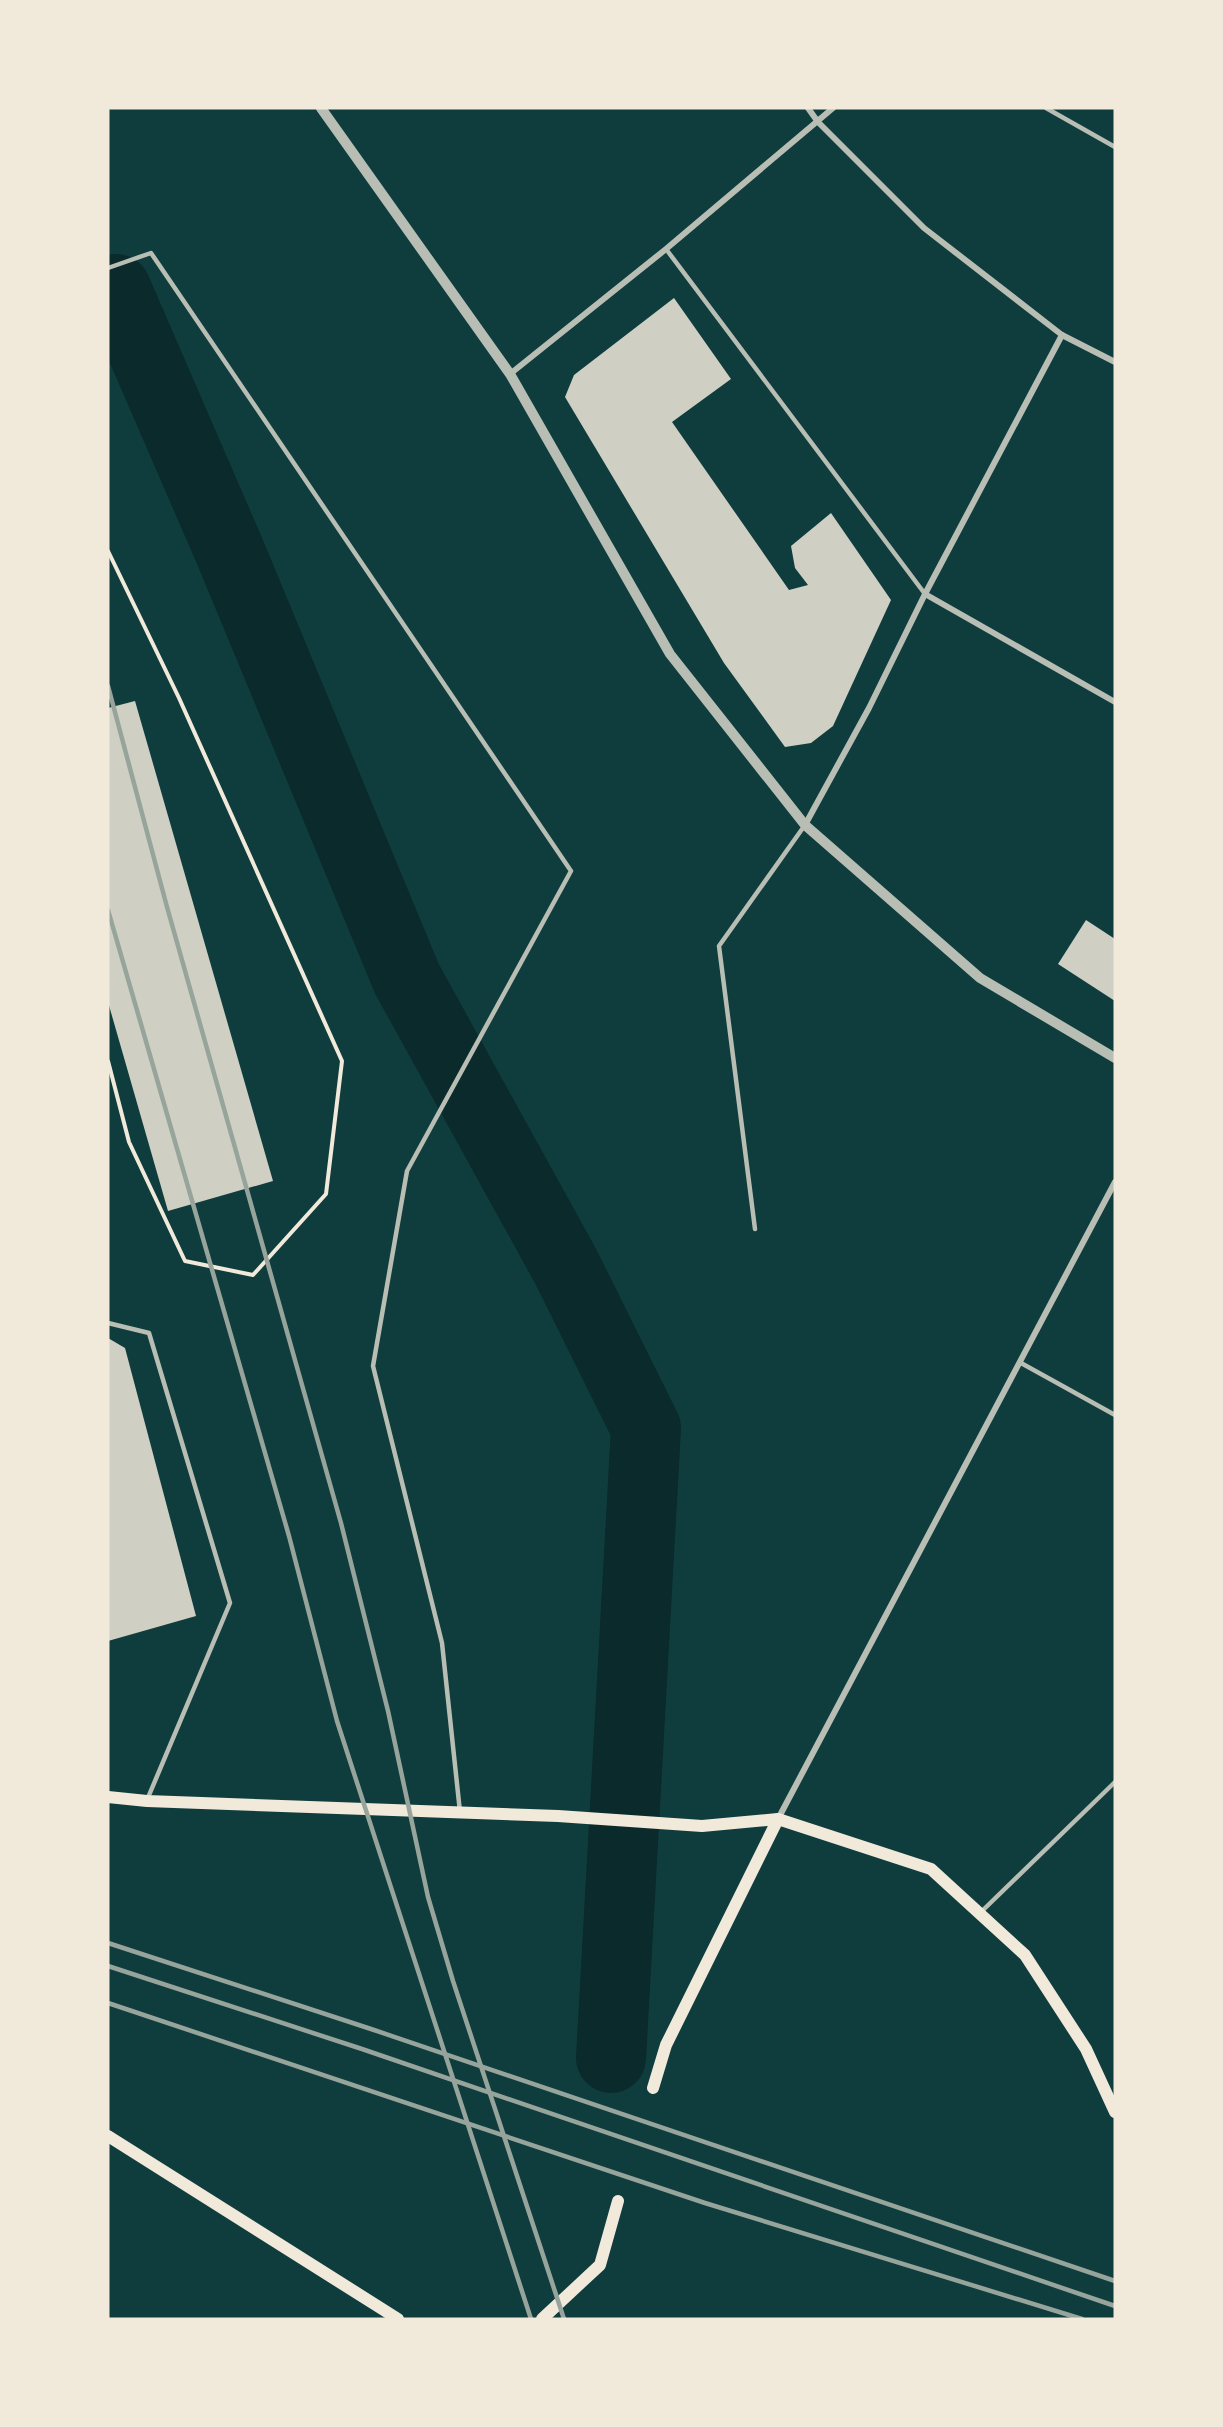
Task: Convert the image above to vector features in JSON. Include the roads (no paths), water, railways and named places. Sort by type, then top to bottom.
[{"type":"main road","points":[[108,1797],[147,1801],[558,1816],[702,1826],[778,1819],[931,1869],[1025,1955],[1086,2049],[1115,2112]]},
{"type":"main road","points":[[653,2088],[666,2045],[778,1819]]},
{"type":"main road","points":[[108,2136],[398,2319]]},
{"type":"main road","points":[[542,2319],[600,2265],[618,2201]]},
{"type":"street","points":[[321,108],[510,374],[670,654],[806,825],[980,978],[1115,1058]]},
{"type":"street","points":[[808,108],[818,122],[924,228],[1062,335],[1115,362]]},
{"type":"street","points":[[510,374],[666,249],[833,108]]},
{"type":"street","points":[[806,825],[1062,335]]},
{"type":"street","points":[[925,594],[1115,702]]},
{"type":"street","points":[[778,1819],[1115,1182]]},
{"type":"lane","points":[[1046,108],[1115,147]]},
{"type":"lane","points":[[666,249],[925,594]]},
{"type":"lane","points":[[108,268],[151,253],[571,871],[407,1171],[373,1366],[442,1643],[460,1812]]},
{"type":"lane","points":[[755,1229],[719,946],[806,825]]},
{"type":"lane","points":[[108,1323],[148,1333],[230,1603],[147,1801]]},
{"type":"lane","points":[[1021,1363],[1115,1415]]},
{"type":"lane","points":[[979,1913],[1115,1782]]},
{"type":"waterway","points":[[116,289],[230,552],[407,979],[566,1267],[646,1428],[611,2058]]},
{"type":"railway","points":[[108,686],[167,907],[341,1523],[388,1711],[428,1897],[453,1981],[564,2319]]},
{"type":"railway","points":[[108,910],[289,1536],[337,1721],[531,2319]]},
{"type":"railway","points":[[108,1943],[371,2029],[1115,2281]]},
{"type":"railway","points":[[108,1966],[362,2049],[1115,2306]]},
{"type":"railway","points":[[108,2003],[705,2203],[1082,2319]]}]
